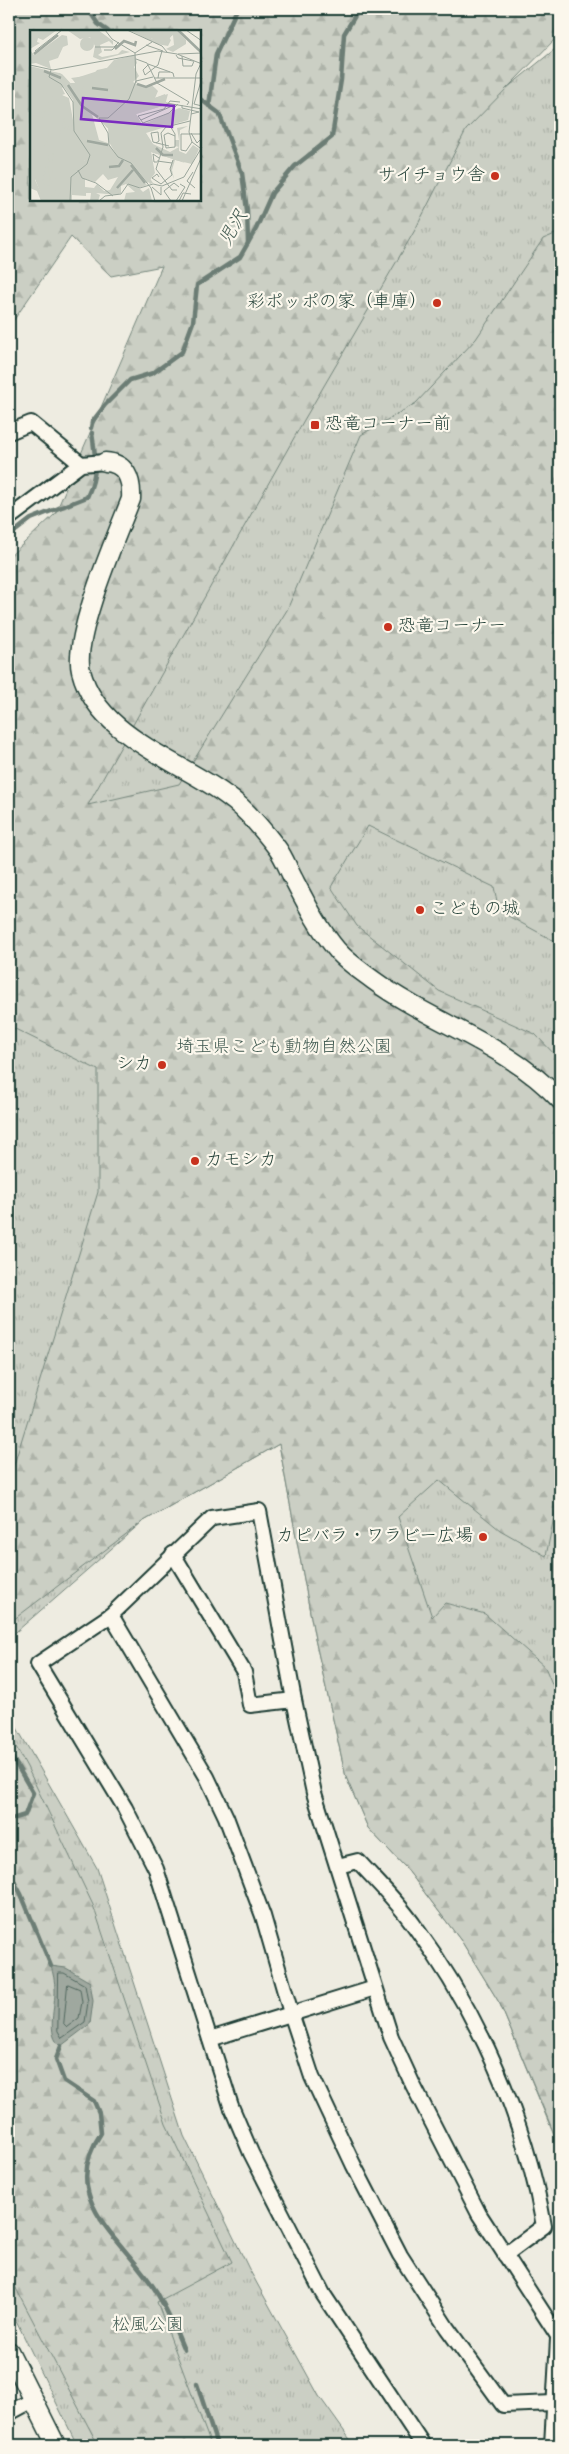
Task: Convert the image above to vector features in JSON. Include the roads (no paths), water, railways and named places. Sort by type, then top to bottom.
[{"type":"street","points":[[9,432],[31,423],[91,463]]},
{"type":"street","points":[[9,518],[91,463],[115,462],[121,466],[126,472],[132,487],[132,499],[83,628],[80,669],[85,684],[100,711],[121,730],[212,786],[241,808],[278,849],[309,909],[337,952],[374,980],[416,1007],[516,1061],[560,1100]]},
{"type":"street","points":[[423,2445],[323,2294],[251,2153],[231,2106],[156,1869],[126,1808],[38,1664],[111,1615],[212,1518],[258,1511],[294,1700],[314,1793],[391,2037],[412,2085],[479,2214],[559,2339],[552,2445]]},
{"type":"street","points":[[173,1554],[244,1672],[250,1705],[294,1700]]},
{"type":"street","points":[[111,1615],[207,1777],[226,1817],[263,1916],[291,2014],[312,2078],[353,2164],[400,2255],[447,2328],[503,2405],[554,2403]]},
{"type":"street","points":[[338,1866],[358,1861],[412,1922],[456,1987],[492,2060],[524,2144],[538,2191],[544,2226],[505,2255]]},
{"type":"street","points":[[210,2039],[375,1988]]},
{"type":"street","points":[[9,2351],[56,2445]]},
{"type":"street","points":[[9,2413],[33,2400]]},
{"type":"water","points":[[51,1966],[66,1968],[90,1982],[93,2001],[90,2024],[61,2046],[53,2035],[52,2028],[55,1989]]},
{"type":"waterway","points":[[88,9],[98,24],[107,30]]},
{"type":"waterway","points":[[209,106],[216,54],[237,9]]},
{"type":"waterway","name":"児沢","points":[[91,428],[92,422],[105,405],[130,380],[153,373],[182,352],[193,322],[197,285],[240,257],[256,229],[272,193],[295,166],[332,137],[341,80],[344,34],[359,9]]},
{"type":"waterway","points":[[201,100],[219,113],[242,173],[247,210],[248,243]]},
{"type":"waterway","name":"児沢","points":[[9,536],[31,519],[87,497],[91,489],[95,466],[92,433]]},
{"type":"waterway","points":[[9,1752],[33,1793],[25,1815],[9,1820]]},
{"type":"waterway","points":[[9,1872],[21,1894],[51,1966]]},
{"type":"waterway","points":[[61,2046],[56,2059],[64,2081],[94,2101],[99,2113],[101,2133],[89,2157],[86,2179],[90,2199],[100,2218],[156,2291],[184,2350]]},
{"type":"waterway","points":[[197,2384],[217,2445]]},
{"type":"place","name":"サイチョウ舎","points":[[495,176]]},
{"type":"place","name":"彩ポッポの家（車庫）","points":[[437,303]]},
{"type":"place","name":"恐竜コーナー前","points":[[315,425]]},
{"type":"place","name":"恐竜コーナー","points":[[388,627]]},
{"type":"place","name":"こどもの城","points":[[420,910]]},
{"type":"place","name":"シカ","points":[[162,1065]]},
{"type":"place","name":"カモシカ","points":[[195,1161]]},
{"type":"place","name":"カピバラ・ワラビー広場","points":[[483,1537]]},
{"type":"park label","name":"埼玉県こども動物自然公園","points":[[284,1048]]},
{"type":"park label","name":"松風公園","points":[[148,2326]]}]
